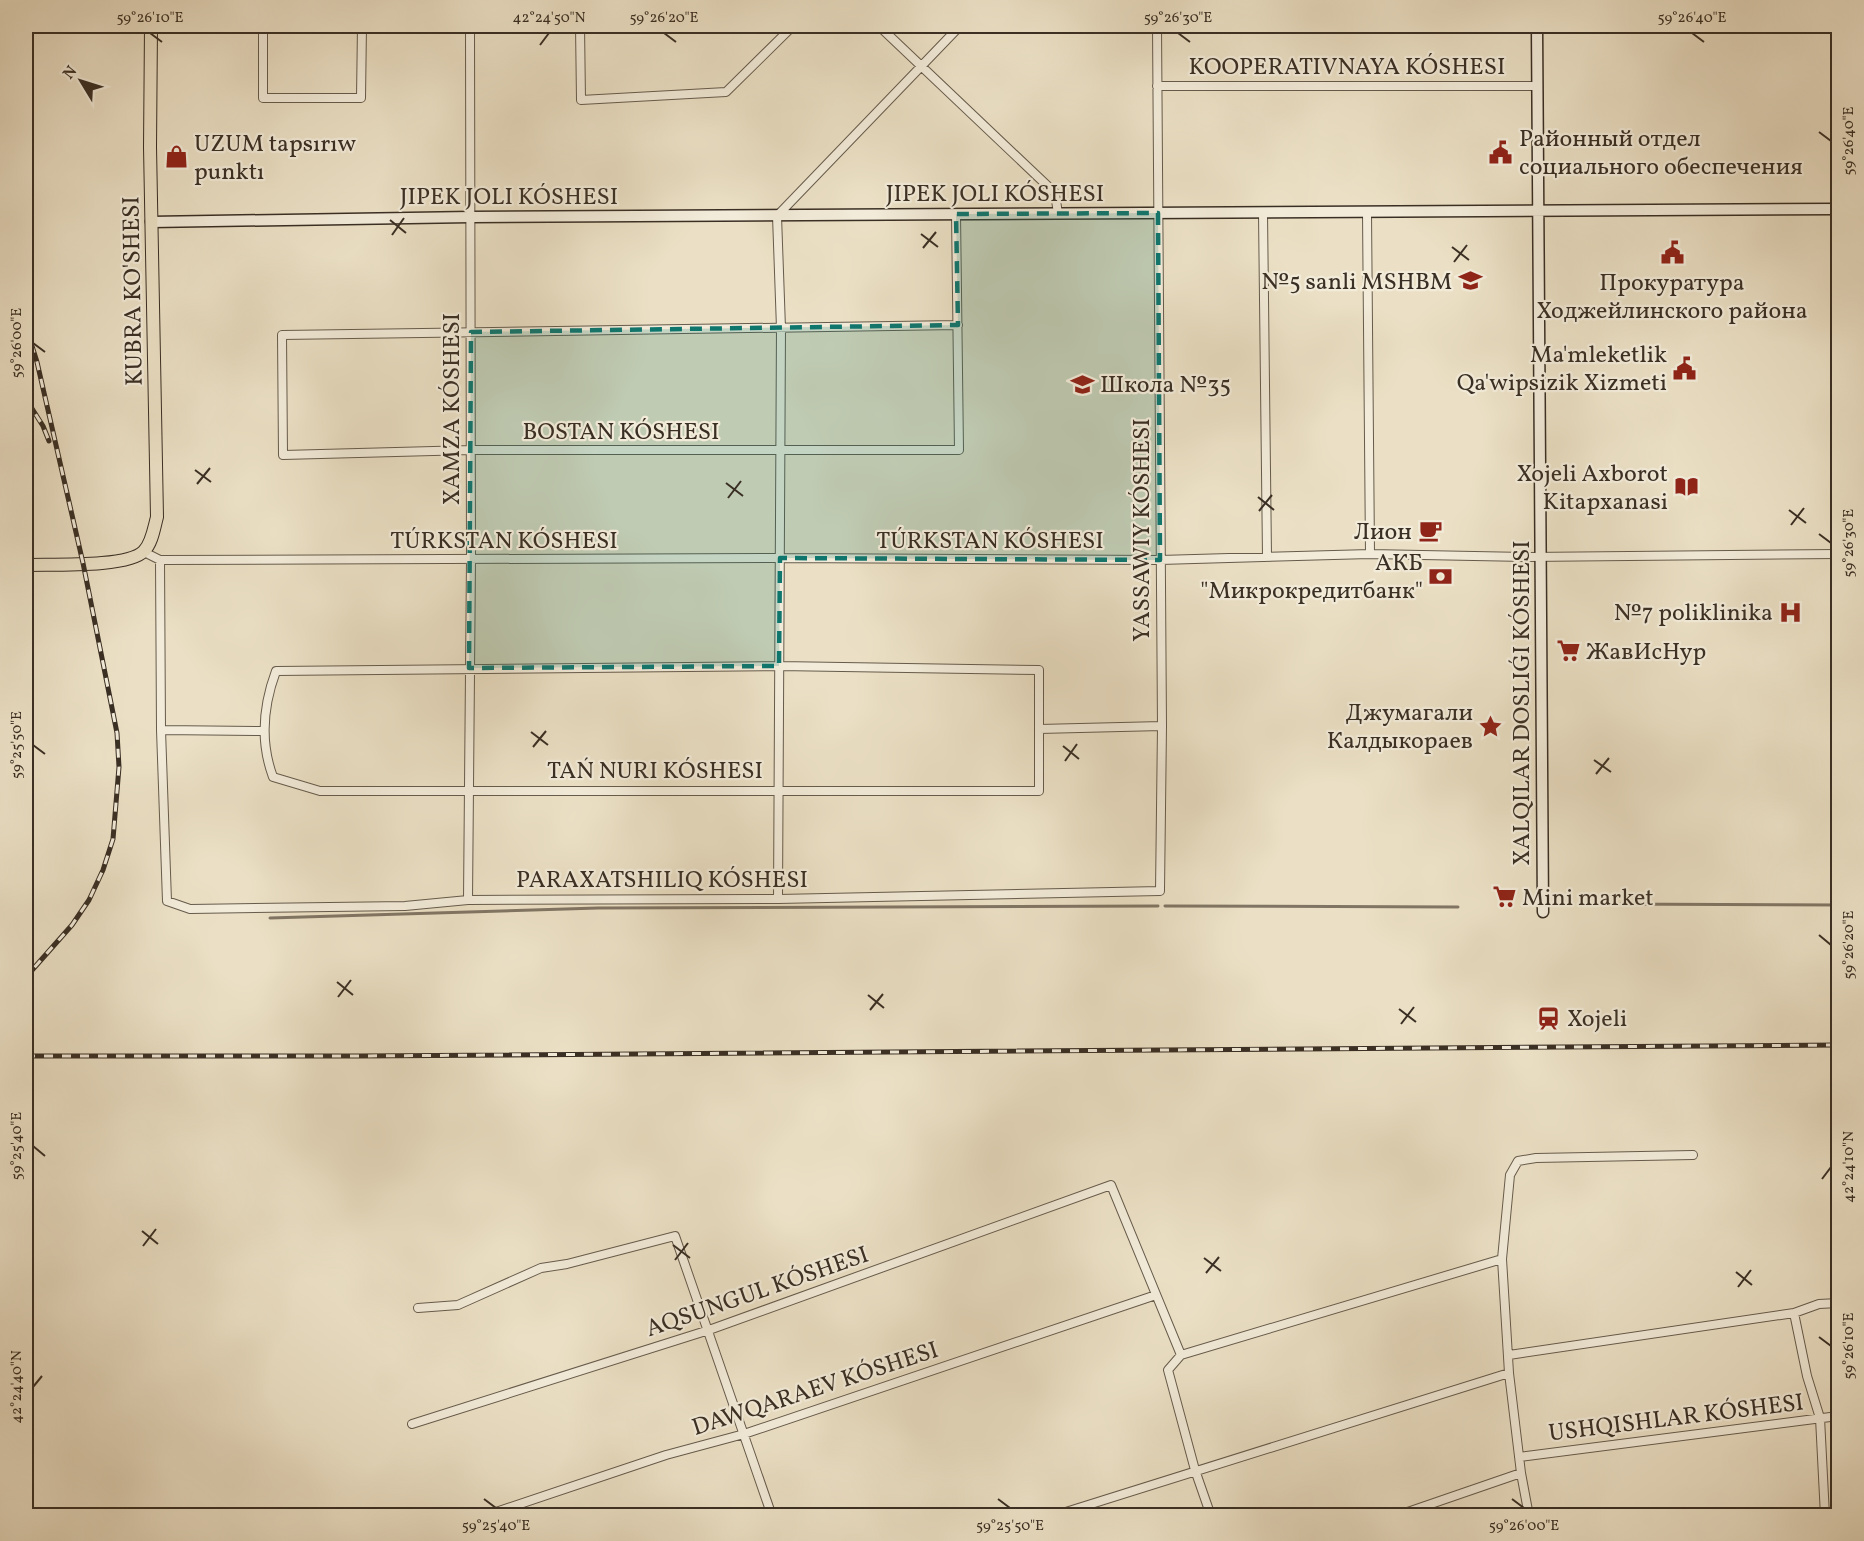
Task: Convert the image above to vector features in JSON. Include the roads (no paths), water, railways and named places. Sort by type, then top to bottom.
[{"type":"main road","name":"KUBRA KO'SHESI","points":[[144,552],[152,536],[157,517],[158,499],[151,222],[151,26]]},
{"type":"main road","points":[[26,565],[128,561],[144,552]]},
{"type":"street","points":[[263,26],[263,98],[361,98],[362,26]]},
{"type":"street","name":"XAMZA KÓSHESI","points":[[468,900],[471,559],[470,26]]},
{"type":"street","points":[[580,26],[581,100],[726,92],[793,26]]},
{"type":"street","points":[[879,26],[1055,193],[1058,214]]},
{"type":"street","points":[[160,560],[161,729],[166,901],[190,909],[405,906],[468,900],[778,899],[781,328],[777,216],[960,26]]},
{"type":"street","name":"YASSAWIY KÓSHESI","points":[[778,899],[1160,891],[1162,726],[1157,26]]},
{"type":"street","points":[[1537,26],[1544,912]]},
{"type":"street","name":"KOOPERATIVNAYA KÓSHESI","points":[[1157,86],[1537,86]]},
{"type":"street","points":[[151,222],[471,217],[1839,209]]},
{"type":"street","points":[[1263,213],[1267,557]]},
{"type":"street","points":[[1367,213],[1370,554]]},
{"type":"street","points":[[471,332],[958,325],[956,214]]},
{"type":"street","name":"BOSTAN KÓSHESI","points":[[471,332],[282,335],[282,454],[471,450],[959,450],[958,325]]},
{"type":"street","name":"TÚRKSTAN KÓSHESI","points":[[144,552],[160,560],[780,558],[1160,560],[1370,554],[1540,557],[1839,554]]},
{"type":"street","points":[[779,666],[1039,670],[1039,791],[320,791],[273,777],[267,762],[263,730],[270,688],[276,671],[469,668],[779,666]]},
{"type":"street","points":[[1039,729],[1162,726]]},
{"type":"street","points":[[161,729],[263,730]]},
{"type":"street","points":[[1529,1515],[1521,1473],[1509,1373],[1502,1259],[1510,1175],[1518,1161],[1536,1158],[1693,1155]]},
{"type":"street","name":"AQSUNGUL KÓSHESI","points":[[412,1424],[709,1330],[1111,1185],[1156,1295]]},
{"type":"street","points":[[418,1308],[458,1305],[541,1268],[567,1264],[675,1236],[772,1515]]},
{"type":"street","points":[[1211,1515],[1195,1470],[1168,1370],[1181,1355],[1502,1259]]},
{"type":"street","points":[[1156,1295],[1181,1355]]},
{"type":"street","name":"DAWQARAEV KÓSHESI","points":[[484,1515],[666,1455],[744,1434],[1156,1295]]},
{"type":"street","points":[[1509,1355],[1794,1312],[1819,1304],[1839,1302]]},
{"type":"street","points":[[1794,1312],[1807,1376],[1820,1418],[1825,1515]]},
{"type":"street","points":[[1053,1515],[1509,1373]]},
{"type":"street","name":"USHQISHLAR KÓSHESI","points":[[1519,1457],[1839,1416]]},
{"type":"street","points":[[1396,1515],[1521,1473]]},
{"type":"waterway","points":[[1606,904],[1838,905]]},
{"type":"waterway","points":[[270,918],[598,908],[1158,906]]},
{"type":"waterway","points":[[1165,906],[1458,907]]},
{"type":"railway","points":[[26,327],[37,362],[83,563],[117,733],[119,767],[113,839],[103,870],[89,900],[72,925],[26,977]]},
{"type":"railway","points":[[26,399],[43,426],[49,441]]},
{"type":"railway","points":[[26,1056],[359,1056],[1838,1045]]},
{"type":"place","name":"Районный отдел социального обеспечения","points":[[1501,152]]},
{"type":"place","name":"UZUM tapsırıw punktı","points":[[176,157]]},
{"type":"place","name":"Прокуратура Ходжейлинского района","points":[[1672,252]]},
{"type":"place","name":"№5 sanli MSHBM","points":[[1470,281]]},
{"type":"place","name":"Ma'mleketlik Qa'wipsizik Xizmeti","points":[[1685,368]]},
{"type":"place","name":"Школа №35","points":[[1082,384]]},
{"type":"place","name":"Xojeli Axborot Kitapxanasi","points":[[1686,487]]},
{"type":"place","name":"Лион","points":[[1430,531]]},
{"type":"place","name":"АКБ \"Микрокредитбанк\"","points":[[1441,576]]},
{"type":"place","name":"№7 poliklinika","points":[[1791,612]]},
{"type":"place","name":"ЖавИсНур","points":[[1568,651]]},
{"type":"place","name":"Джумагали Калдыкораев","points":[[1491,726]]},
{"type":"place","name":"Mini market","points":[[1504,897]]},
{"type":"place","name":"Xojeli","points":[[1549,1018]]}]
